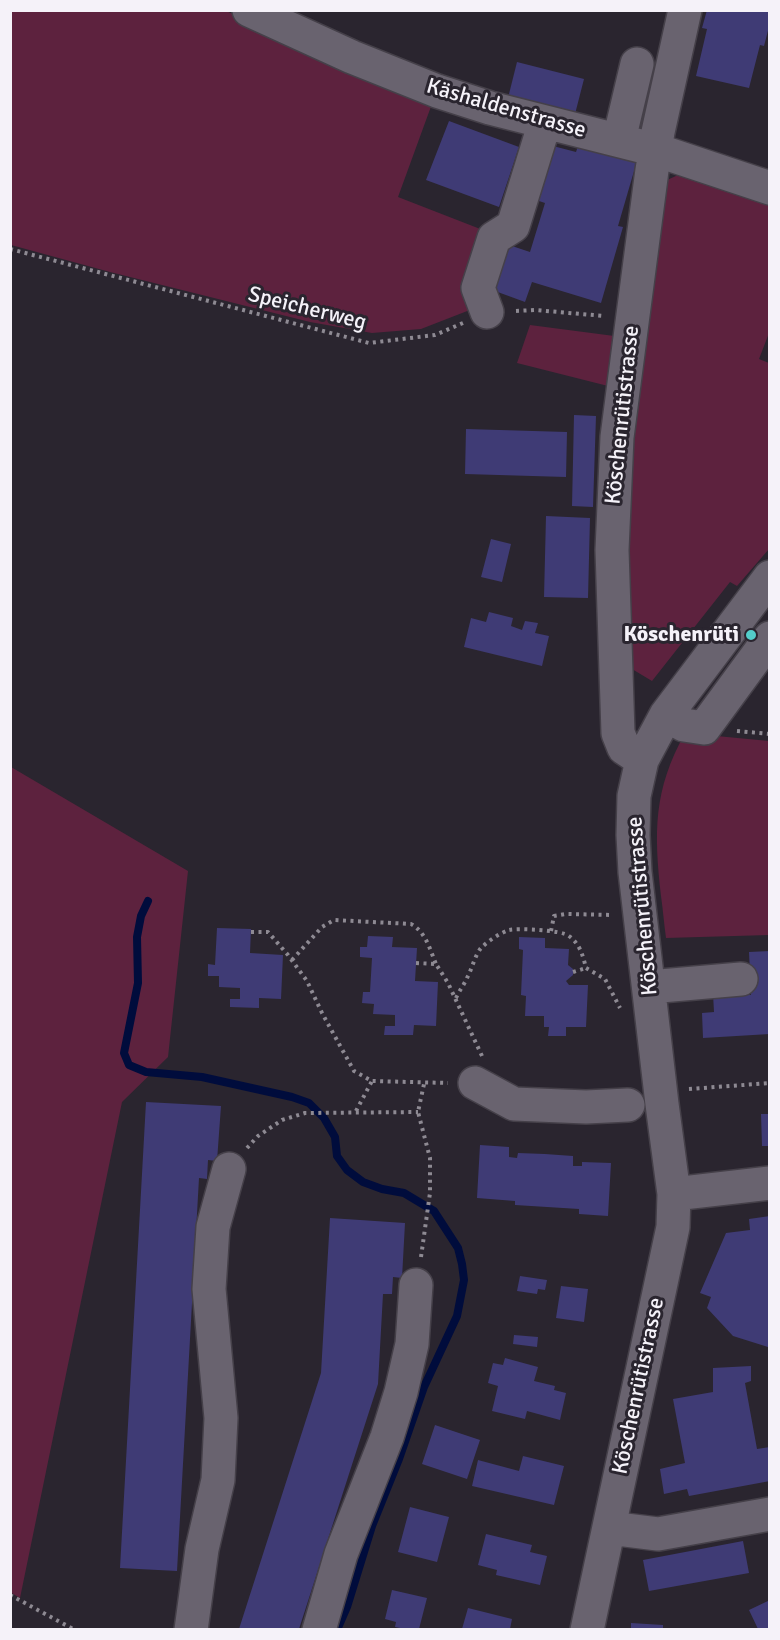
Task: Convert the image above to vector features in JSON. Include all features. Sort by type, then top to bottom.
[{"type":"street","name":"Käshaldenstrasse","points":[[249,10],[352,57],[436,91],[490,108],[656,150],[770,188]]},
{"type":"street","name":"Köschenrütistrasse","points":[[587,1629],[673,1227],[674,1194],[635,872],[634,796],[642,760],[624,748],[618,733],[612,550],[617,438],[652,170],[685,10]]},
{"type":"street","points":[[619,140],[637,64]]},
{"type":"street","points":[[487,312],[478,288],[481,278],[494,238],[513,226],[545,122]]},
{"type":"street","points":[[642,760],[666,715],[770,577]]},
{"type":"street","points":[[666,715],[684,725],[704,728],[770,638]]},
{"type":"street","points":[[649,987],[741,979]]},
{"type":"street","points":[[488,1090],[514,1104],[586,1107],[628,1105]]},
{"type":"street","points":[[190,1629],[202,1549],[218,1480],[221,1418],[209,1288],[213,1227],[229,1169]]},
{"type":"street","points":[[674,1194],[770,1184]]},
{"type":"street","points":[[319,1629],[341,1554],[387,1437],[401,1392],[412,1344],[416,1285]]},
{"type":"street","points":[[609,1528],[658,1534],[770,1514]]},
{"type":"path","name":"Speicherweg","points":[[10,249],[369,343],[435,335],[487,312],[535,310],[632,319]]},
{"type":"path","points":[[552,931],[554,916],[640,914]]},
{"type":"path","points":[[292,961],[322,927],[334,920],[411,924],[419,928],[456,998],[488,1090]]},
{"type":"path","points":[[456,998],[481,949],[495,938],[511,930],[552,931],[562,932],[576,943],[583,955],[586,968],[605,979],[621,1010]]},
{"type":"path","points":[[251,932],[268,932],[307,981],[354,1071],[372,1081],[424,1084],[418,1112],[430,1158],[430,1192],[425,1224]]},
{"type":"path","points":[[416,963],[436,964]]},
{"type":"path","points":[[573,972],[586,968]]},
{"type":"path","points":[[356,1111],[372,1081]]},
{"type":"path","points":[[680,1090],[770,1083]]},
{"type":"path","points":[[229,1169],[258,1136],[282,1120],[305,1113],[418,1112]]},
{"type":"path","points":[[10,1595],[75,1629]]},
{"type":"shaded area","points":[[10,11],[226,11],[433,101],[398,197],[488,232],[475,308],[421,329],[372,333],[310,322],[11,245]]},
{"type":"shaded area","points":[[678,175],[769,202],[769,333],[759,359],[769,363],[769,549],[737,586],[730,582],[652,681],[622,663],[628,431],[665,181]]},
{"type":"shaded area","points":[[530,325],[622,337],[612,387],[517,363]]},
{"type":"shaded area","points":[[685,733],[769,741],[769,935],[666,938],[657,852],[658,812],[667,774]]},
{"type":"shaded area","points":[[11,767],[188,871],[168,1057],[122,1102],[20,1598],[10,1592]]},
{"type":"building","points":[[707,10],[770,10],[770,23],[764,46],[760,45],[749,88],[696,76],[707,29],[702,28]]},
{"type":"building","points":[[517,62],[584,79],[574,118],[507,102]]},
{"type":"building","points":[[449,121],[519,147],[499,207],[426,180]]},
{"type":"building","points":[[581,137],[639,154],[618,226],[623,227],[601,303],[532,282],[525,302],[484,287],[500,242],[530,252],[545,203],[536,200],[553,146],[576,152]]},
{"type":"building","points":[[574,415],[596,416],[593,507],[572,506]]},
{"type":"building","points":[[466,429],[567,432],[566,477],[465,474]]},
{"type":"building","points":[[546,516],[590,518],[588,598],[544,597]]},
{"type":"building","points":[[491,539],[511,544],[502,582],[481,577]]},
{"type":"building","points":[[489,612],[513,618],[511,626],[522,630],[525,621],[538,623],[535,633],[549,636],[542,666],[464,647],[471,618],[486,622]]},
{"type":"building","points":[[217,928],[251,929],[250,953],[283,955],[281,999],[259,998],[259,1008],[230,1007],[230,999],[240,999],[240,988],[219,987],[219,976],[208,976],[208,964],[215,965]]},
{"type":"building","points":[[368,936],[393,937],[392,947],[417,948],[415,981],[438,982],[436,1026],[414,1025],[413,1035],[384,1035],[385,1026],[395,1026],[395,1015],[373,1014],[374,1004],[362,1003],[363,992],[370,992],[372,958],[360,957],[360,947],[367,947]]},
{"type":"building","points":[[519,937],[545,938],[545,948],[569,949],[568,965],[573,969],[573,975],[566,981],[569,985],[588,985],[586,1027],[566,1027],[566,1036],[548,1036],[549,1027],[544,1027],[544,1016],[525,1016],[526,996],[521,995],[523,950],[519,949]]},
{"type":"building","points":[[770,951],[770,1034],[703,1038],[702,1013],[714,1012],[713,994],[751,995],[749,952]]},
{"type":"building","points":[[146,1102],[221,1106],[217,1161],[208,1160],[207,1179],[199,1178],[177,1571],[120,1568]]},
{"type":"building","points":[[761,1114],[770,1114],[770,1146],[762,1146]]},
{"type":"building","points":[[480,1145],[509,1147],[509,1157],[517,1158],[518,1153],[573,1156],[573,1166],[582,1166],[582,1162],[611,1163],[608,1216],[579,1214],[579,1209],[515,1205],[515,1201],[477,1198]]},
{"type":"building","points":[[770,1216],[770,1341],[768,1347],[733,1336],[707,1308],[711,1297],[700,1293],[726,1233],[750,1230],[749,1219]]},
{"type":"building","points":[[330,1218],[405,1223],[402,1278],[393,1277],[392,1294],[383,1294],[378,1384],[299,1629],[239,1629],[321,1373]]},
{"type":"building","points":[[520,1276],[547,1280],[545,1290],[538,1289],[537,1294],[517,1291]]},
{"type":"building","points":[[561,1286],[588,1289],[584,1322],[556,1318]]},
{"type":"building","points":[[514,1335],[538,1337],[537,1347],[513,1344]]},
{"type":"building","points":[[505,1358],[538,1367],[534,1381],[555,1386],[554,1390],[566,1393],[560,1420],[527,1411],[525,1419],[492,1411],[498,1386],[488,1383],[493,1363],[503,1365]]},
{"type":"building","points":[[751,1366],[751,1381],[745,1383],[757,1449],[770,1447],[770,1481],[689,1496],[687,1489],[664,1494],[660,1469],[685,1463],[673,1399],[713,1392],[713,1368]]},
{"type":"building","points":[[435,1425],[480,1440],[467,1479],[422,1464]]},
{"type":"building","points":[[523,1456],[564,1466],[554,1505],[472,1486],[478,1460],[519,1471]]},
{"type":"building","points":[[410,1507],[449,1517],[437,1562],[398,1552]]},
{"type":"building","points":[[486,1534],[532,1545],[530,1552],[547,1556],[540,1585],[496,1575],[497,1570],[478,1565]]},
{"type":"building","points":[[743,1541],[749,1573],[649,1591],[643,1560]]},
{"type":"building","points":[[392,1590],[427,1598],[419,1629],[395,1627],[396,1622],[385,1619]]},
{"type":"building","points":[[770,1600],[770,1629],[758,1629],[749,1610]]},
{"type":"building","points":[[468,1608],[512,1619],[510,1629],[462,1629]]},
{"type":"building","points":[[631,1623],[663,1625],[663,1629],[631,1629]]},
{"type":"waterway","points":[[148,901],[141,916],[137,937],[138,983],[124,1053],[129,1065],[146,1072],[202,1077],[292,1097],[309,1103],[324,1118],[335,1137],[337,1156],[347,1170],[363,1182],[382,1189],[404,1193],[434,1211],[458,1248],[464,1280],[457,1316],[424,1387],[399,1459],[372,1526],[347,1607],[337,1630]]},
{"type":"place","name":"Köschenrüti","points":[[751,635]]}]
